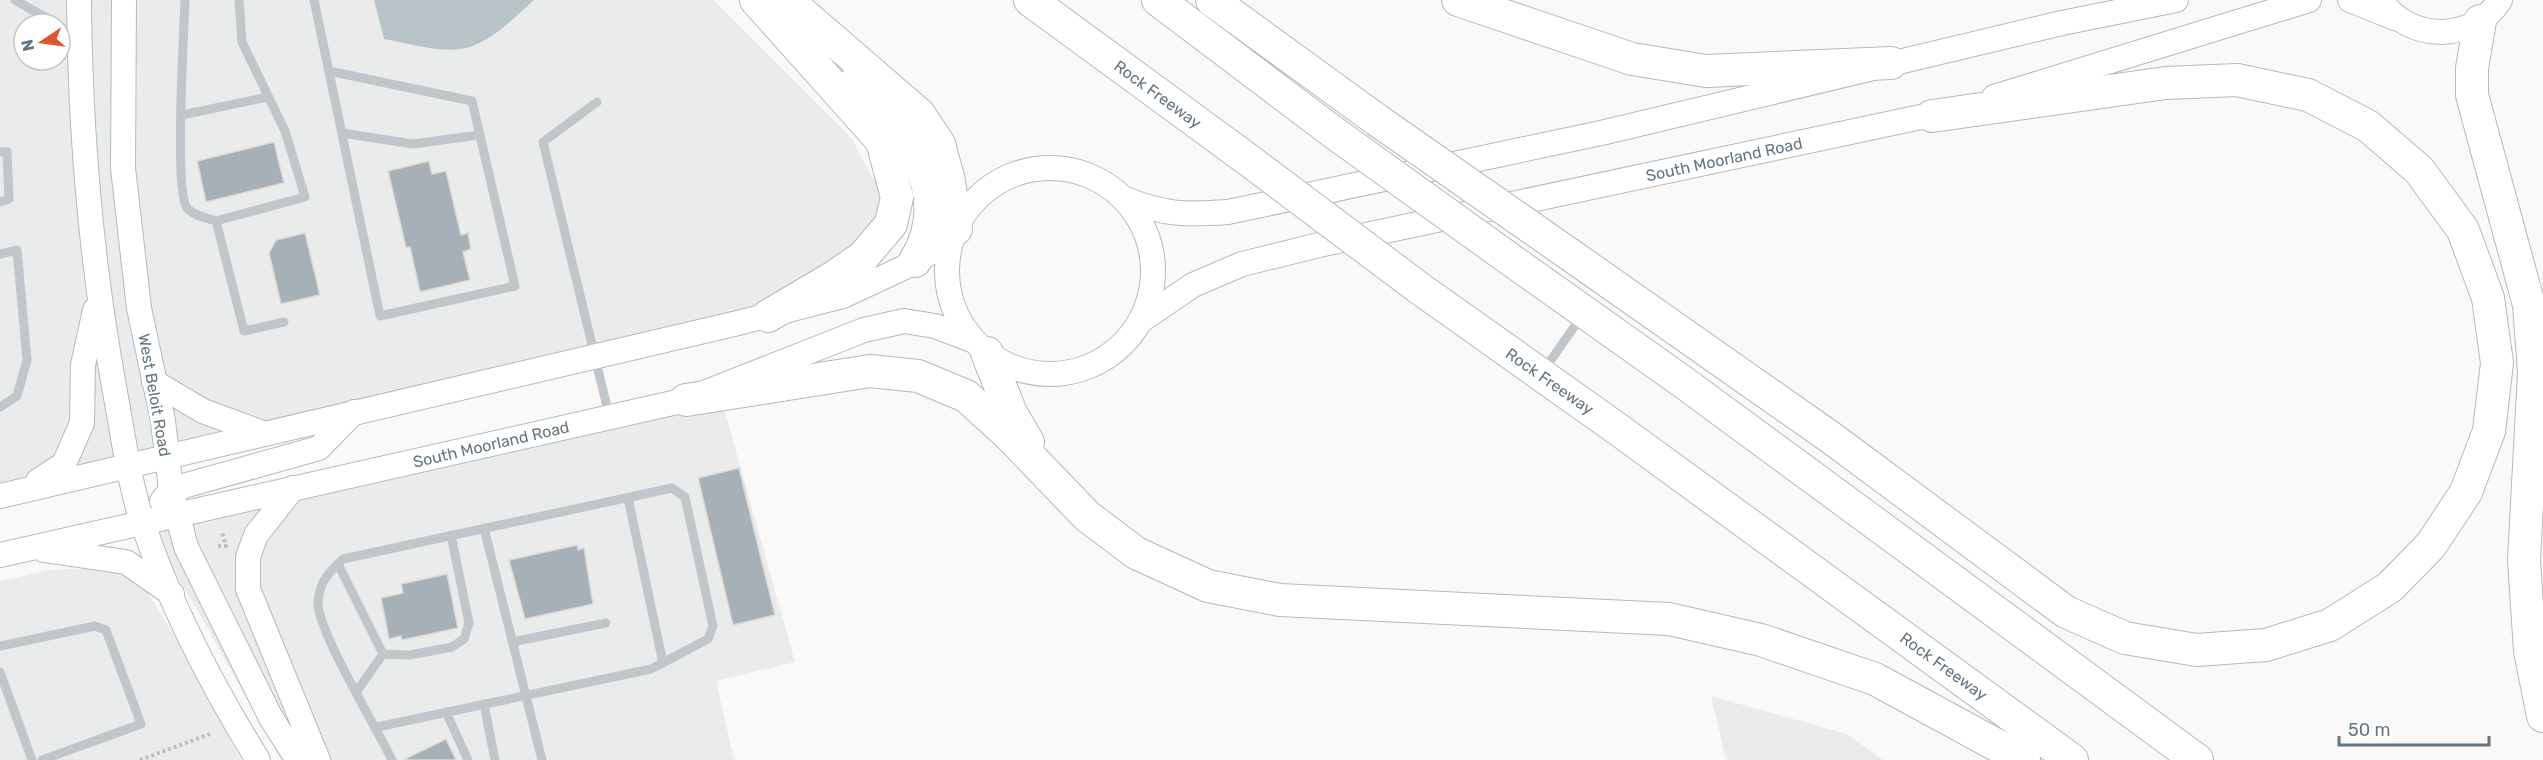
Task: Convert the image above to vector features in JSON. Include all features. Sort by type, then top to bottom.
[{"type":"highway","points":[[756,0],[882,141],[897,197],[891,224],[863,257],[768,316]]},
{"type":"highway","points":[[785,0],[919,114],[939,144],[949,181],[953,235]]},
{"type":"highway","points":[[785,0],[835,60],[894,119],[912,144],[928,191],[931,229],[915,261]]},
{"type":"highway","name":"Rock Freeway","points":[[1030,0],[1419,288],[2072,760]]},
{"type":"highway","points":[[1158,0],[1332,132],[1693,389],[2197,760]]},
{"type":"highway","points":[[1212,0],[1377,120],[1830,437],[2066,612],[2125,638],[2197,650],[2266,645],[2330,625],[2390,587],[2431,545],[2466,492],[2489,431],[2496,363],[2488,297],[2463,230],[2420,170],[2368,126],[2308,95],[2237,80],[2166,83],[1932,116]]},
{"type":"highway","points":[[1458,0],[1632,59],[1706,71],[1891,63]]},
{"type":"highway","points":[[2495,6],[2472,68],[2472,95],[2529,305],[2534,372],[2524,560],[2530,651],[2543,716]]},
{"type":"highway","points":[[980,346],[1011,413],[1050,478]]},
{"type":"highway","points":[[686,400],[870,371],[918,376],[966,396],[1010,436],[1087,516],[1136,553],[1208,586],[1280,600],[1669,619],[1761,639],[1875,679],[2024,760]]},
{"type":"main road","points":[[72,16],[79,0]]},
{"type":"main road","name":"West Beloit Road","points":[[124,0],[123,168],[139,308],[163,421],[171,490],[189,554],[271,718],[298,760]]},
{"type":"main road","points":[[1125,199],[1143,225],[1153,256],[1152,288],[1143,319],[1125,343],[1101,362],[1073,373],[1043,375],[1013,368],[980,346],[954,310],[947,276],[953,235],[974,201],[1001,180],[1032,169],[1066,169],[1098,179],[1125,199],[1149,208],[1183,215],[1228,212],[1601,133],[1891,63],[2176,0]]},
{"type":"main road","name":"South Moorland Road","points":[[1143,319],[1193,285],[1242,264],[1319,245],[1932,116],[2309,0]]},
{"type":"main road","points":[[2350,0],[2397,18],[2417,29],[2439,33],[2460,30],[2495,6]]},
{"type":"main road","points":[[2381,0],[2397,18]]},
{"type":"main road","points":[[71,72],[98,299],[129,466],[143,523],[172,594],[201,655],[258,760]]},
{"type":"main road","points":[[0,496],[768,316],[843,296],[915,261],[953,235]]},
{"type":"main road","points":[[23,490],[64,464],[82,423],[83,365],[98,299]]},
{"type":"main road","name":"South Moorland Road","points":[[0,555],[686,400],[864,330],[904,321],[935,326],[980,346]]},
{"type":"main road","points":[[154,382],[203,411],[265,434]]},
{"type":"main road","points":[[143,523],[171,490],[319,448],[354,412]]},
{"type":"main road","points":[[293,488],[256,535],[248,557],[248,589],[318,760]]},
{"type":"main road","points":[[32,548],[126,562],[172,594]]},
{"type":"lane","points":[[15,0],[36,12]]},
{"type":"lane","points":[[185,0],[180,158],[184,203],[196,215],[216,221],[305,197],[285,131],[242,42],[239,0]]},
{"type":"lane","points":[[314,0],[380,316],[515,286],[472,101],[329,71]]},
{"type":"lane","points":[[182,115],[268,97]]},
{"type":"lane","points":[[597,102],[543,142],[610,417]]},
{"type":"lane","points":[[342,134],[413,144],[480,135]]},
{"type":"lane","points":[[0,152],[7,152],[9,199],[0,202]]},
{"type":"lane","points":[[216,221],[244,331],[284,322]]},
{"type":"lane","points":[[0,254],[17,250],[27,360],[17,396],[0,406]]},
{"type":"lane","points":[[1541,374],[1584,312]]},
{"type":"lane","points":[[378,730],[446,712],[651,669],[708,639],[713,626],[685,497],[672,488],[484,528],[343,559],[324,576],[318,602],[331,643],[392,760]]},
{"type":"lane","points":[[628,498],[663,663]]},
{"type":"lane","points":[[484,528],[542,760]]},
{"type":"lane","points":[[383,654],[397,656],[431,651],[452,647],[464,639],[469,623],[451,536]]},
{"type":"lane","points":[[338,564],[383,654]]},
{"type":"lane","points":[[512,642],[606,623]]},
{"type":"lane","points":[[0,646],[95,626],[106,630],[141,724],[42,760]]},
{"type":"lane","points":[[357,691],[383,654]]},
{"type":"lane","points":[[0,672],[32,760]]},
{"type":"lane","points":[[484,704],[495,760]]},
{"type":"lane","points":[[446,712],[468,760]]},
{"type":"lane","points":[[378,730],[399,760]]},
{"type":"path","points":[[218,546],[226,546],[222,532]]},
{"type":"path","points":[[140,760],[210,734]]},
{"type":"shaded area","points":[[0,0],[713,0],[852,139],[872,178],[894,180],[891,224],[767,316],[0,495]]},
{"type":"shaded area","points":[[374,0],[534,0],[491,36],[475,45],[453,50],[384,39]]},
{"type":"shaded area","points":[[720,394],[795,662],[716,681],[734,760],[281,760],[195,606],[143,523]]},
{"type":"shaded area","points":[[110,567],[143,585],[176,638],[241,760],[0,760],[0,581],[49,570]]},
{"type":"shaded area","points":[[1711,696],[1847,734],[1883,760],[1726,760]]},
{"type":"building","points":[[274,142],[284,183],[206,202],[197,161]]},
{"type":"building","points":[[429,161],[432,174],[446,171],[461,235],[468,233],[471,249],[463,252],[470,280],[420,292],[410,247],[406,248],[388,171]]},
{"type":"building","points":[[305,233],[320,295],[281,304],[269,253],[276,240]]},
{"type":"building","points":[[739,468],[775,615],[733,625],[698,478]]},
{"type":"building","points":[[577,545],[578,550],[584,548],[593,604],[525,619],[509,560]]},
{"type":"building","points":[[447,574],[458,628],[402,640],[401,636],[389,639],[381,598],[403,593],[401,584]]},
{"type":"building","points":[[446,739],[456,760],[403,760]]}]
